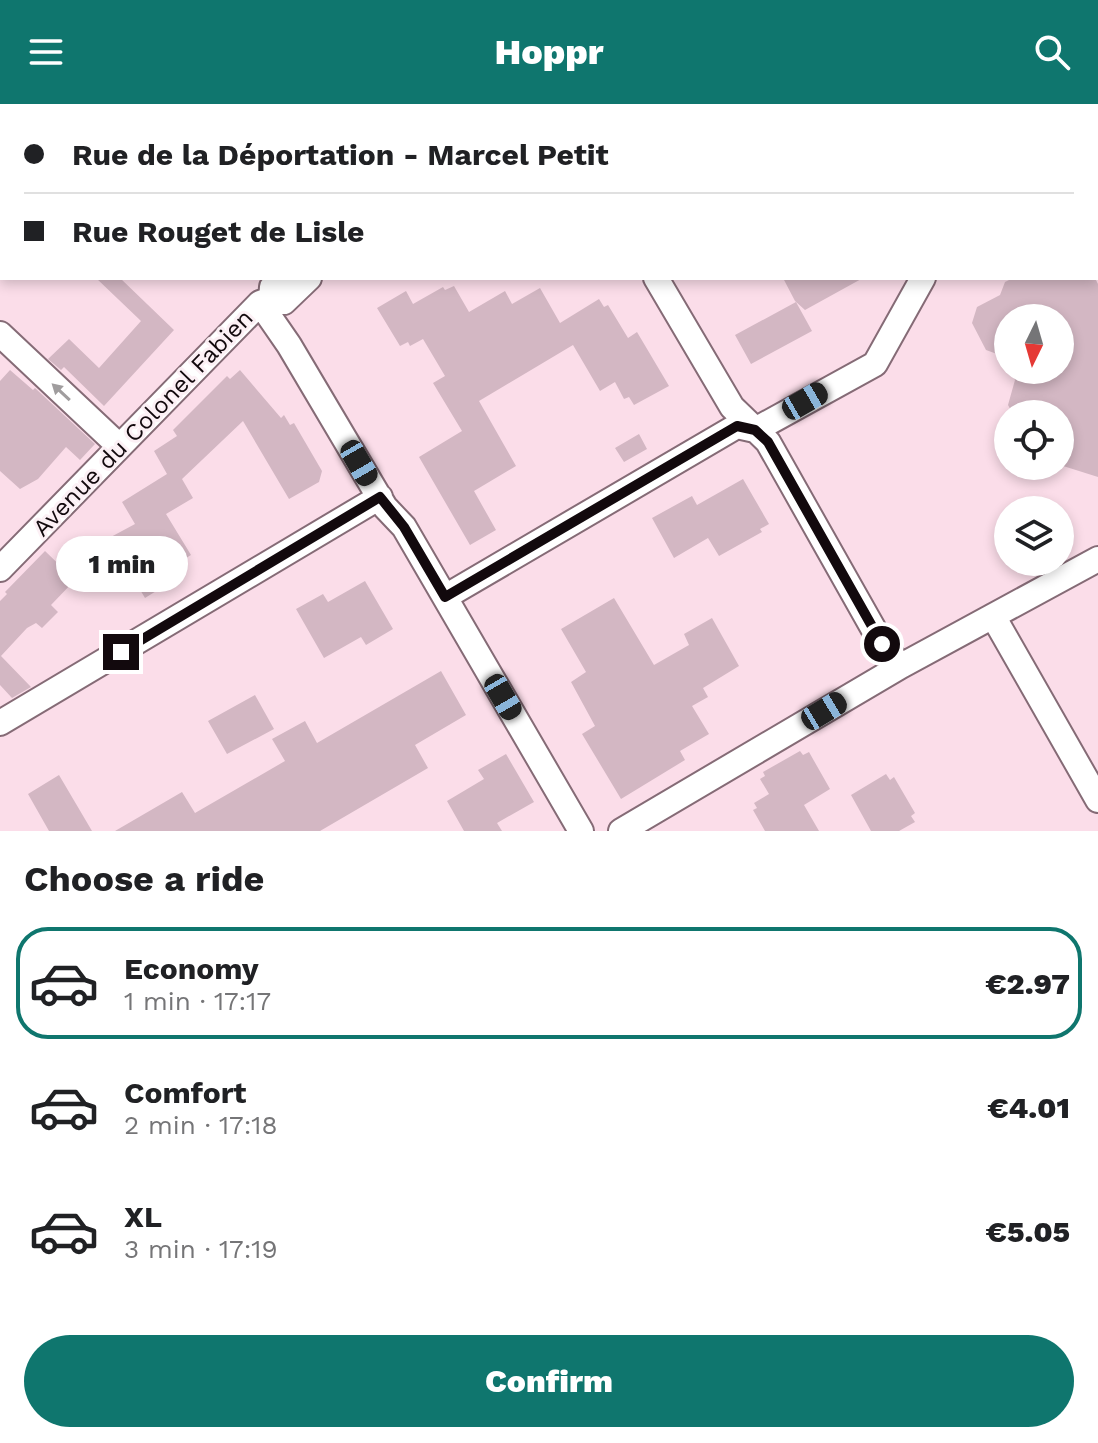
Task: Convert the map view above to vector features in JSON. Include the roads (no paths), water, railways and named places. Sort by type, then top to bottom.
[{"type":"street","name":"Avenue du Colonel Fabien","points":[[0,569],[118,445],[271,293],[284,302],[307,280]]},
{"type":"street","points":[[657,280],[732,407],[768,442],[882,644],[901,666]]},
{"type":"street","points":[[445,597],[737,426],[755,430],[875,364],[922,280]]},
{"type":"street","points":[[271,293],[380,497],[404,527],[581,831]]},
{"type":"street","points":[[0,334],[118,445]]},
{"type":"street","points":[[0,723],[380,497]]},
{"type":"street","points":[[621,831],[901,666],[1098,559]]},
{"type":"street","points":[[993,616],[1098,800]]}]
